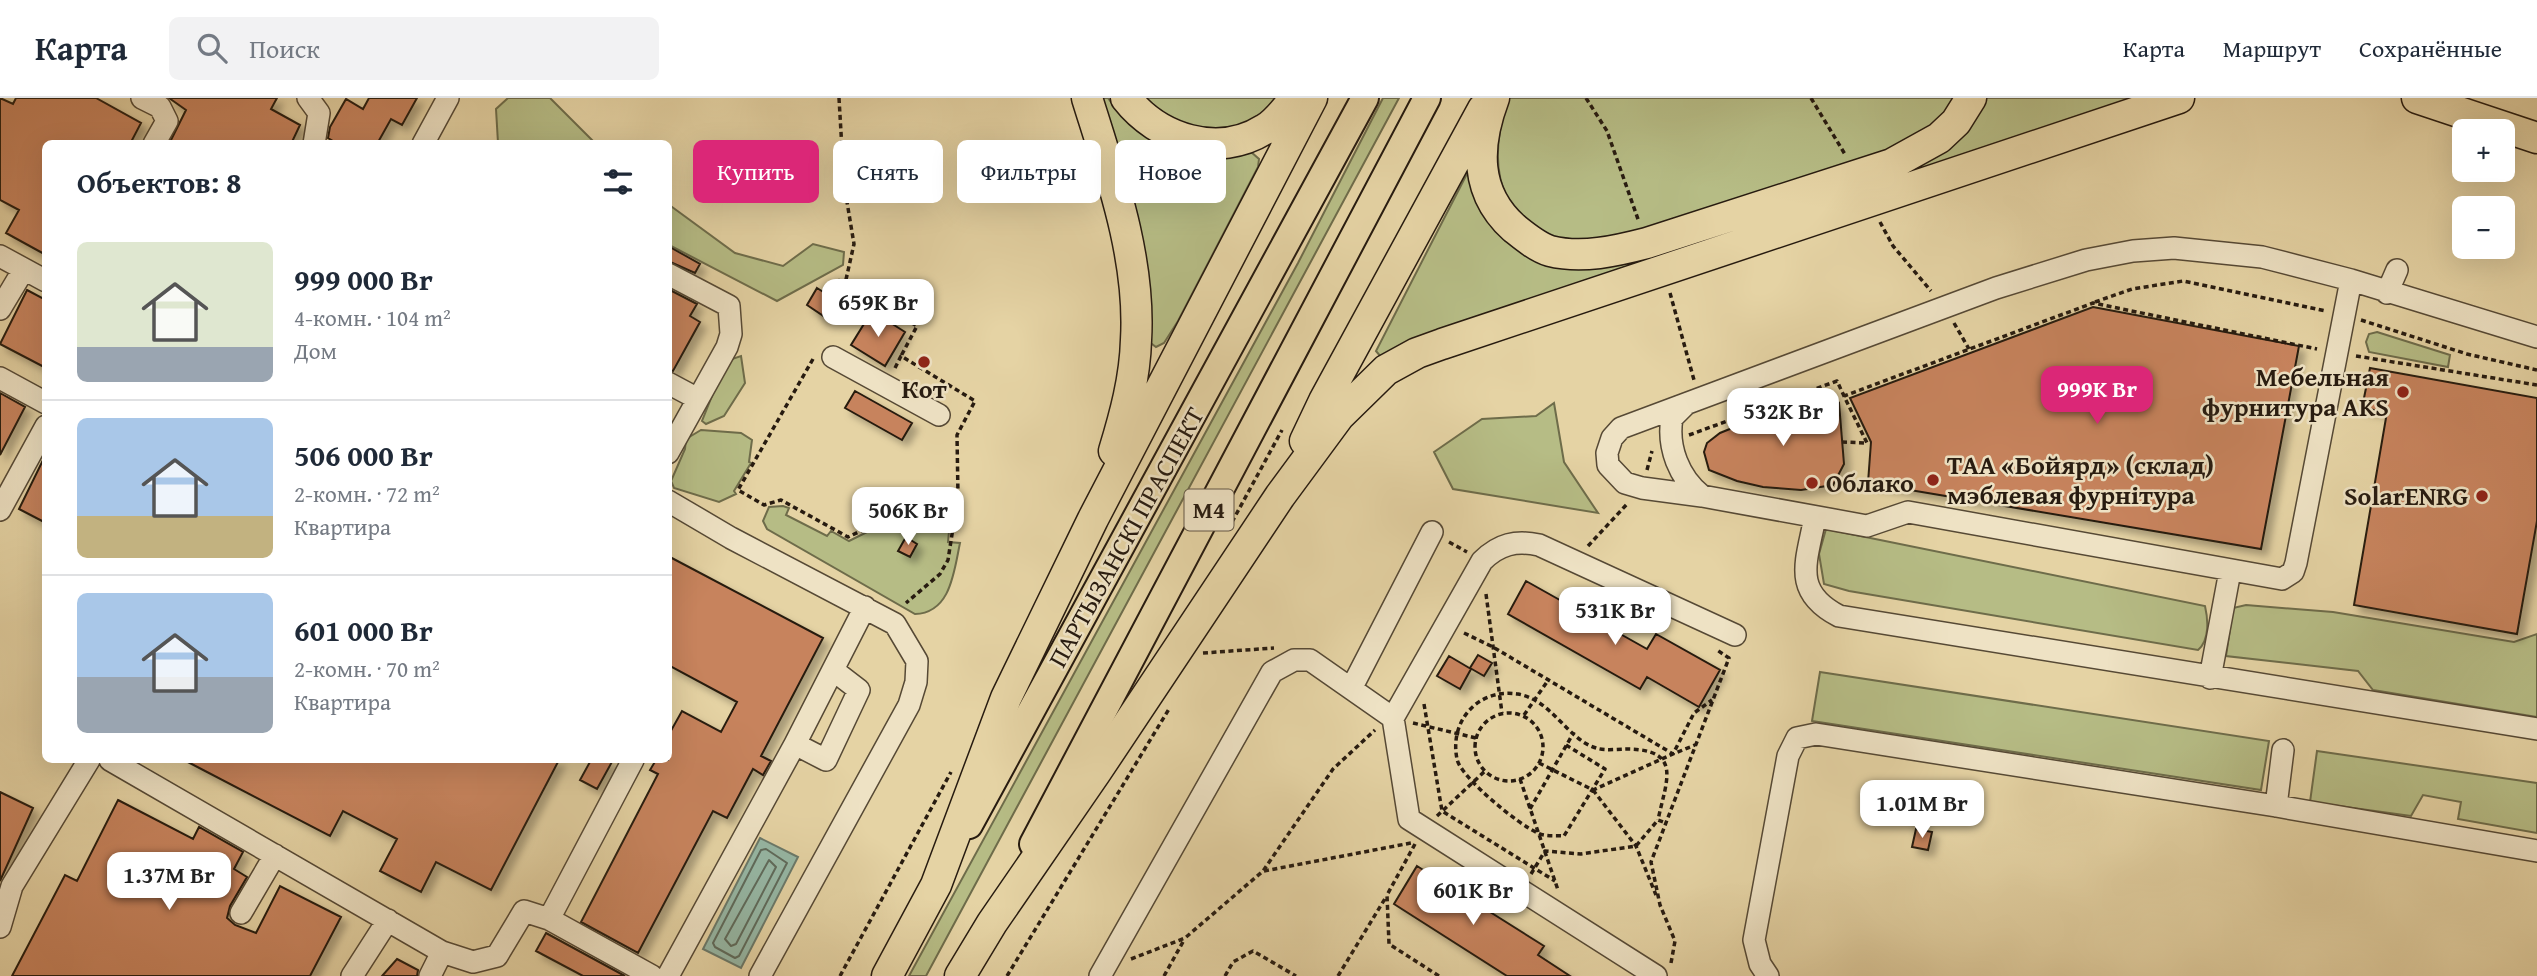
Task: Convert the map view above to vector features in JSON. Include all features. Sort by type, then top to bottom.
[{"type":"highway","points":[[1087,98],[1124,230],[1135,298],[1137,340],[1125,417],[1093,519]]},
{"type":"highway","points":[[1126,98],[1162,130],[1195,143],[1211,143],[1250,137],[1267,128],[1295,98]]},
{"type":"highway","points":[[936,886],[1006,698],[1093,519],[1312,98]]},
{"type":"highway","points":[[1280,496],[1324,401],[1489,98]]},
{"type":"highway","points":[[1494,98],[1483,154],[1486,192],[1495,211],[1524,237],[1547,250],[1580,254],[1620,250],[1862,188],[2179,98]]},
{"type":"highway","points":[[992,923],[1280,496],[1361,391],[1402,360],[1862,188],[1939,138],[1956,122],[1971,98]]},
{"type":"highway","points":[[2417,99],[2537,138]]},
{"type":"highway","name":"ПАРТЫЗАНСКІ ПРАСПЕКТ","points":[[887,976],[936,886]]},
{"type":"highway","name":"М4","points":[[960,976],[992,923]]},
{"type":"main road","name":"ПАРТЫЗАНСКІ ПРАСПЕКТ","points":[[936,886],[1365,98]]},
{"type":"main road","name":"М4","points":[[992,923],[1427,98]]},
{"type":"lane","points":[[142,98],[160,107],[167,121],[155,140]]},
{"type":"lane","points":[[308,98],[319,113],[315,140]]},
{"type":"lane","points":[[425,140],[448,98]]},
{"type":"lane","points":[[2351,280],[2293,572],[2282,579],[1908,512],[1867,526],[1702,496],[1642,488],[1625,482],[1608,465],[1607,453],[1612,438],[1621,428],[1945,307],[2086,260],[2174,248],[2262,257],[2351,280],[2537,337]]},
{"type":"lane","points":[[0,256],[42,279]]},
{"type":"lane","points":[[0,309],[24,269]]},
{"type":"lane","points":[[2387,293],[2397,270]]},
{"type":"lane","points":[[672,276],[729,306],[731,334],[727,347],[672,446]]},
{"type":"lane","points":[[826,352],[939,415]]},
{"type":"lane","points":[[0,378],[42,400]]},
{"type":"lane","points":[[672,385],[698,399]]},
{"type":"lane","points":[[1686,404],[1672,418],[1672,441],[1685,483],[1702,496]]},
{"type":"lane","points":[[0,510],[42,433]]},
{"type":"lane","points":[[672,503],[731,538],[895,624],[911,646],[916,661],[916,682],[909,705],[760,976]]},
{"type":"lane","points":[[1815,517],[1804,577],[1818,605],[1839,616],[2537,729]]},
{"type":"lane","points":[[1352,687],[1432,532]]},
{"type":"lane","points":[[1661,973],[1420,835],[1409,819],[1393,718],[1482,561],[1501,546],[1521,541],[1539,545],[1735,635]]},
{"type":"lane","points":[[2210,678],[2230,571]]},
{"type":"lane","points":[[668,976],[795,744],[865,607]]},
{"type":"lane","points":[[1101,973],[1272,672],[1294,660],[1310,660],[1393,718]]},
{"type":"lane","points":[[795,744],[825,760],[859,690],[833,670]]},
{"type":"lane","points":[[1768,976],[1760,964],[1754,940],[1788,756],[1797,738],[1816,734],[2276,806],[2432,823],[2537,851]]},
{"type":"lane","points":[[2276,806],[2283,750]]},
{"type":"lane","points":[[0,927],[12,886],[87,763]]},
{"type":"lane","points":[[115,763],[442,952],[472,962],[497,956],[524,911],[549,919],[652,976]]},
{"type":"lane","points":[[549,919],[631,763]]},
{"type":"lane","points":[[241,913],[275,855]]},
{"type":"lane","points":[[352,976],[388,920]]},
{"type":"lane","points":[[430,976],[442,952]]},
{"type":"path","points":[[839,98],[844,184],[854,244],[845,284]]},
{"type":"path","points":[[1811,98],[1893,246],[1945,307],[1969,349]]},
{"type":"path","points":[[838,280],[917,326],[901,356]]},
{"type":"path","points":[[1844,396],[2132,289],[2183,281],[2344,315],[2467,354],[2537,370]]},
{"type":"path","points":[[2093,303],[2335,352],[2537,385]]},
{"type":"path","points":[[826,352],[738,490],[764,505],[781,500],[848,537],[945,491],[958,496],[948,559],[940,574],[906,604]]},
{"type":"path","points":[[1574,561],[1642,488],[1654,445],[1672,441],[1837,381],[1867,443],[1842,442]]},
{"type":"path","points":[[1432,532],[1493,567],[1484,582],[1502,713]]},
{"type":"path","points":[[1455,629],[1549,679],[1673,754]]},
{"type":"path","points":[[1660,905],[1651,862],[1730,658],[1708,643]]},
{"type":"path","points":[[1196,648],[1203,653],[1276,648]]},
{"type":"path","points":[[1196,664],[1203,653]]},
{"type":"path","points":[[1523,715],[1549,679]]},
{"type":"path","points":[[1545,851],[1581,854],[1636,846],[1658,820],[1668,773],[1662,758],[1651,749],[1595,748],[1535,699],[1499,693],[1479,700],[1464,714],[1456,734],[1457,761],[1472,783],[1539,834],[1564,836],[1605,769],[1566,745]]},
{"type":"path","points":[[1673,754],[1694,713],[1714,698]]},
{"type":"path","points":[[1007,976],[1175,699]]},
{"type":"path","points":[[1423,699],[1442,811],[1555,881]]},
{"type":"path","points":[[1502,713],[1523,715],[1539,730],[1543,741],[1539,763],[1520,779],[1501,780],[1485,771],[1476,755],[1476,738],[1486,721],[1502,713]]},
{"type":"path","points":[[1101,973],[1185,938],[1263,871],[1333,769],[1393,718],[1476,738]]},
{"type":"path","points":[[1530,809],[1574,732]]},
{"type":"path","points":[[1593,790],[1696,744]]},
{"type":"path","points":[[841,976],[956,762]]},
{"type":"path","points":[[1539,763],[1593,790],[1636,846],[1675,941],[1671,962],[1661,973]]},
{"type":"path","points":[[1338,976],[1420,835],[1485,771]]},
{"type":"path","points":[[1520,779],[1569,920]]},
{"type":"path","points":[[1658,820],[1666,823]]},
{"type":"path","points":[[1263,871],[1420,835]]},
{"type":"path","points":[[1520,890],[1545,851]]},
{"type":"path","points":[[1387,895],[1389,944],[1439,976]]},
{"type":"path","points":[[1164,976],[1185,938]]},
{"type":"path","points":[[1225,976],[1233,962],[1253,951],[1296,976]]},
{"type":"green space","points":[[508,98],[550,98],[592,140],[498,140],[496,109]]},
{"type":"green space","points":[[1100,98],[1108,98],[1136,128],[1155,140],[1115,140],[1115,174]]},
{"type":"green space","points":[[1139,98],[1290,98],[1248,131],[1178,128]]},
{"type":"green space","points":[[1383,98],[1399,98],[926,976],[909,976],[1298,263]]},
{"type":"green space","points":[[1508,98],[1956,98],[1929,131],[1901,147],[1625,239],[1598,245],[1566,241],[1541,232],[1522,218],[1508,200],[1501,179],[1498,155]]},
{"type":"green space","points":[[1983,98],[2135,98],[1381,357],[1376,351],[1471,166],[1478,170],[1540,259],[1913,165]]},
{"type":"green space","points":[[1251,152],[1259,159],[1258,167],[1178,321],[1164,343],[1156,347],[1148,341],[1121,203],[1226,203],[1226,156]]},
{"type":"green space","points":[[672,207],[735,253],[783,266],[813,244],[844,252],[843,265],[777,301],[672,247]]},
{"type":"green space","points":[[2377,332],[2450,355],[2448,367],[2369,352],[2366,342],[2369,334]]},
{"type":"green space","points":[[741,356],[745,383],[724,416],[706,424],[702,421],[726,361]]},
{"type":"green space","points":[[1554,403],[1564,462],[1598,513],[1453,489],[1434,452],[1482,419],[1536,416]]},
{"type":"green space","points":[[701,430],[741,433],[752,440],[751,463],[734,491],[736,494],[719,502],[674,488],[672,479],[685,449],[686,439]]},
{"type":"green space","points":[[950,495],[952,500],[948,542],[960,543],[953,578],[949,589],[936,606],[927,612],[915,614],[767,529],[763,521],[769,507],[783,506],[789,508],[786,515],[827,536],[831,531],[849,541],[901,515],[905,524],[915,520],[910,511],[920,505],[925,515],[943,506],[939,496]]},
{"type":"green space","points":[[1826,529],[2205,606],[2205,641],[2198,650],[1849,591],[1824,584],[1819,554]]},
{"type":"green space","points":[[2246,605],[2333,612],[2514,642],[2537,634],[2537,717],[2373,690],[2358,671],[2226,656],[2233,608]]},
{"type":"green space","points":[[1820,672],[2269,741],[2261,790],[1812,721]]},
{"type":"green space","points":[[2317,751],[2537,783],[2537,833],[2458,819],[2461,802],[2423,795],[2411,816],[2310,802]]},
{"type":"water","points":[[760,838],[798,857],[741,968],[703,949]]},
{"type":"building","points":[[0,98],[13,104],[16,98],[96,98],[141,123],[132,140],[42,140],[42,253],[6,233],[19,210],[0,200]]},
{"type":"building","points":[[169,98],[277,98],[271,109],[300,125],[293,140],[171,140],[186,110]]},
{"type":"building","points":[[369,98],[417,98],[402,125],[391,119],[379,140],[328,138],[330,127],[346,99],[363,109]]},
{"type":"building","points":[[672,248],[700,264],[695,273],[672,263]]},
{"type":"building","points":[[817,288],[836,300],[825,317],[807,305]]},
{"type":"building","points":[[27,290],[42,298],[42,366],[0,344]]},
{"type":"building","points":[[672,291],[697,304],[690,316],[700,322],[673,371]]},
{"type":"building","points":[[2093,307],[2299,346],[2261,549],[1868,483],[1871,442],[1850,398]]},
{"type":"building","points":[[872,311],[905,332],[885,366],[851,345]]},
{"type":"building","points":[[2370,368],[2537,398],[2537,521],[2517,634],[2354,605],[2387,412],[2362,408]]},
{"type":"building","points":[[855,391],[912,423],[902,440],[845,408]]},
{"type":"building","points":[[0,393],[25,407],[0,455]]},
{"type":"building","points":[[1817,398],[1831,406],[1839,403],[1844,464],[1833,485],[1801,490],[1763,487],[1709,470],[1704,452],[1707,443],[1720,433],[1794,403]]},
{"type":"building","points":[[42,462],[42,521],[19,509]]},
{"type":"building","points":[[906,537],[917,544],[910,557],[898,551]]},
{"type":"building","points":[[672,558],[823,638],[761,756],[771,761],[763,775],[753,769],[727,818],[713,811],[638,953],[581,922],[658,774],[650,770],[654,763],[672,763],[672,729],[682,711],[721,732],[737,702],[672,667]]},
{"type":"building","points":[[1526,581],[1647,649],[1656,634],[1720,670],[1699,707],[1647,677],[1640,689],[1508,614]]},
{"type":"building","points":[[1478,655],[1492,663],[1484,676],[1470,668]]},
{"type":"building","points":[[1449,656],[1471,669],[1460,689],[1437,676]]},
{"type":"building","points":[[190,763],[557,763],[491,890],[436,862],[421,892],[380,871],[397,839],[343,811],[330,836]]},
{"type":"building","points":[[589,763],[611,763],[597,789],[580,780]]},
{"type":"building","points":[[0,792],[33,808],[0,881]]},
{"type":"building","points":[[118,800],[193,839],[199,827],[243,852],[234,869],[247,877],[230,906],[227,918],[235,925],[256,933],[280,886],[341,917],[310,976],[12,976],[65,875],[77,881]]},
{"type":"building","points":[[1916,829],[1932,832],[1928,850],[1912,847]]},
{"type":"building","points":[[1417,866],[1544,946],[1538,955],[1570,976],[1507,976],[1394,904]]},
{"type":"building","points":[[546,933],[625,976],[583,976],[536,951]]},
{"type":"building","points":[[397,959],[418,970],[417,976],[382,976]]},
{"type":"place","name":"Кот","points":[[924,362]]},
{"type":"place","name":"Мебельная фурнитура AKS","points":[[2403,392]]},
{"type":"place","name":"ТАА «Бойярд» (склад) мэблевая фурнітура","points":[[1933,480]]},
{"type":"place","name":"Облако","points":[[1812,483]]},
{"type":"place","name":"SolarENRG","points":[[2482,496]]}]
